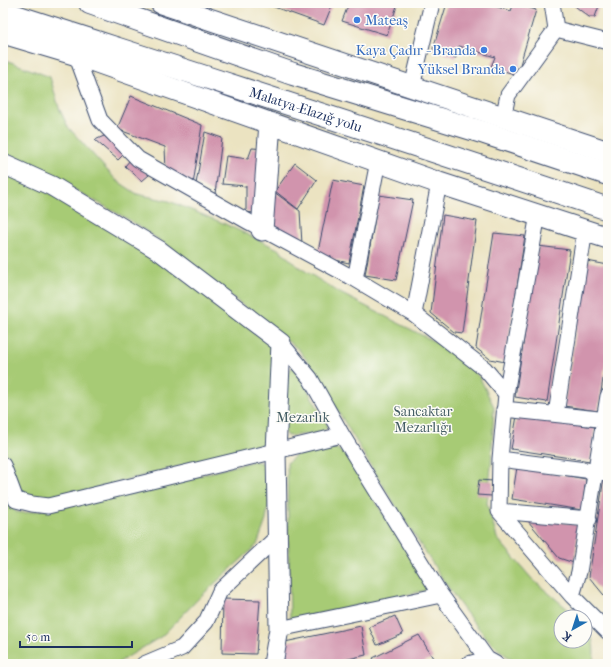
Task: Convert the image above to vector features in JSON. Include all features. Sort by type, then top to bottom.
[{"type":"highway","points":[[90,3],[293,74],[485,133],[608,174]]},
{"type":"highway","name":"Malatya-Elazığ yolu","points":[[3,12],[253,94],[442,153],[608,209]]},
{"type":"main road","points":[[161,3],[608,152]]},
{"type":"main road","points":[[3,33],[77,55],[439,183],[608,238]]},
{"type":"main road","points":[[253,94],[320,141]]},
{"type":"main road","points":[[262,230],[270,123]]},
{"type":"street","points":[[412,87],[432,3]]},
{"type":"street","points":[[503,118],[508,95],[556,29],[552,3]]},
{"type":"street","points":[[556,29],[608,42]]},
{"type":"street","points":[[68,33],[100,120],[138,159],[262,230],[355,279],[414,314],[485,369],[506,394]]},
{"type":"street","points":[[355,279],[378,161]]},
{"type":"street","points":[[3,164],[52,186],[160,251],[281,343],[310,378],[342,435],[441,595],[492,661]]},
{"type":"street","points":[[414,314],[439,183]]},
{"type":"street","points":[[538,214],[504,409],[500,459],[499,511],[572,596],[608,632]]},
{"type":"street","points":[[556,414],[585,230]]},
{"type":"street","points":[[273,664],[279,629],[276,452],[281,343]]},
{"type":"street","points":[[572,596],[579,572],[589,519],[602,472],[608,396]]},
{"type":"street","points":[[504,409],[606,420]]},
{"type":"street","points":[[3,465],[16,500],[48,506],[342,435]]},
{"type":"street","points":[[500,459],[602,472]]},
{"type":"street","points":[[499,511],[589,519]]},
{"type":"street","points":[[144,664],[182,648],[206,622],[220,591],[277,537]]},
{"type":"street","points":[[279,629],[441,595]]},
{"type":"street","points":[[468,664],[492,661]]},
{"type":"green space","name":"Sancaktar Mezarlığı","points":[[3,59],[50,77],[59,108],[68,127],[116,180],[137,194],[169,201],[223,223],[278,249],[299,267],[340,293],[439,344],[463,360],[480,378],[494,407],[491,467],[487,503],[497,538],[532,579],[568,609],[553,609],[553,649],[593,649],[593,643],[594,654],[593,664],[519,664],[493,644],[469,617],[447,586],[383,486],[309,363],[299,350],[171,248],[133,222],[25,162],[3,152]]},
{"type":"green space","points":[[3,171],[45,191],[130,239],[270,343],[275,360],[268,443],[51,500],[39,501],[20,491],[3,445]]},
{"type":"green space","name":"Mezarlık","points":[[295,367],[328,426],[321,433],[288,436],[284,430],[287,380],[290,369]]},
{"type":"green space","points":[[324,447],[335,448],[345,454],[408,553],[428,590],[290,620],[287,463],[296,455]]},
{"type":"green space","points":[[254,461],[267,464],[269,502],[266,520],[257,545],[201,596],[162,636],[116,664],[3,664],[3,486],[9,502],[16,512],[24,513],[133,493]]},
{"type":"building","points":[[263,3],[333,3],[324,25]]},
{"type":"building","points":[[349,3],[398,3],[387,35],[342,21]]},
{"type":"building","points":[[447,3],[484,3],[511,11],[514,3],[536,10],[517,75],[491,67],[495,57],[459,46],[456,58],[433,49]]},
{"type":"building","points":[[571,3],[600,3],[595,17],[589,17]]},
{"type":"building","points":[[131,96],[202,125],[193,185],[166,171],[165,147],[117,129]]},
{"type":"building","points":[[205,132],[222,138],[215,194],[196,184]]},
{"type":"building","points":[[104,136],[125,153],[118,160],[95,140]]},
{"type":"building","points":[[252,148],[266,149],[260,214],[246,212],[246,186],[222,184],[226,156],[248,159]]},
{"type":"building","points":[[130,160],[149,175],[142,181],[125,166]]},
{"type":"building","points":[[295,163],[317,180],[298,209],[275,191]]},
{"type":"building","points":[[333,180],[364,186],[349,263],[317,256]]},
{"type":"building","points":[[270,189],[300,211],[302,244],[267,228]]},
{"type":"building","points":[[379,195],[413,200],[396,280],[365,275]]},
{"type":"building","points":[[443,215],[477,221],[462,333],[454,332],[431,313]]},
{"type":"building","points":[[494,233],[525,236],[505,362],[490,359],[476,348]]},
{"type":"building","points":[[538,246],[570,250],[547,402],[515,397]]},
{"type":"building","points":[[587,261],[608,265],[608,347],[598,411],[564,406]]},
{"type":"building","points":[[517,416],[595,427],[590,461],[511,449]]},
{"type":"building","points":[[517,467],[586,479],[582,510],[512,499]]},
{"type":"building","points":[[604,477],[608,478],[608,600],[589,577]]},
{"type":"building","points":[[479,480],[493,481],[492,496],[477,495]]},
{"type":"building","points":[[531,517],[579,525],[574,563],[559,558],[528,521]]},
{"type":"building","points":[[223,599],[260,600],[256,654],[222,653]]},
{"type":"building","points":[[395,616],[403,634],[377,645],[369,627]]},
{"type":"building","points":[[361,626],[366,655],[326,664],[285,664],[280,643]]},
{"type":"building","points":[[419,635],[433,658],[420,664],[376,664],[373,658]]},
{"type":"place","name":"Mateaş","points":[[357,20]]},
{"type":"place","name":"Kaya Çadır - Branda","points":[[484,50]]},
{"type":"place","name":"Yüksel Branda","points":[[513,69]]}]
